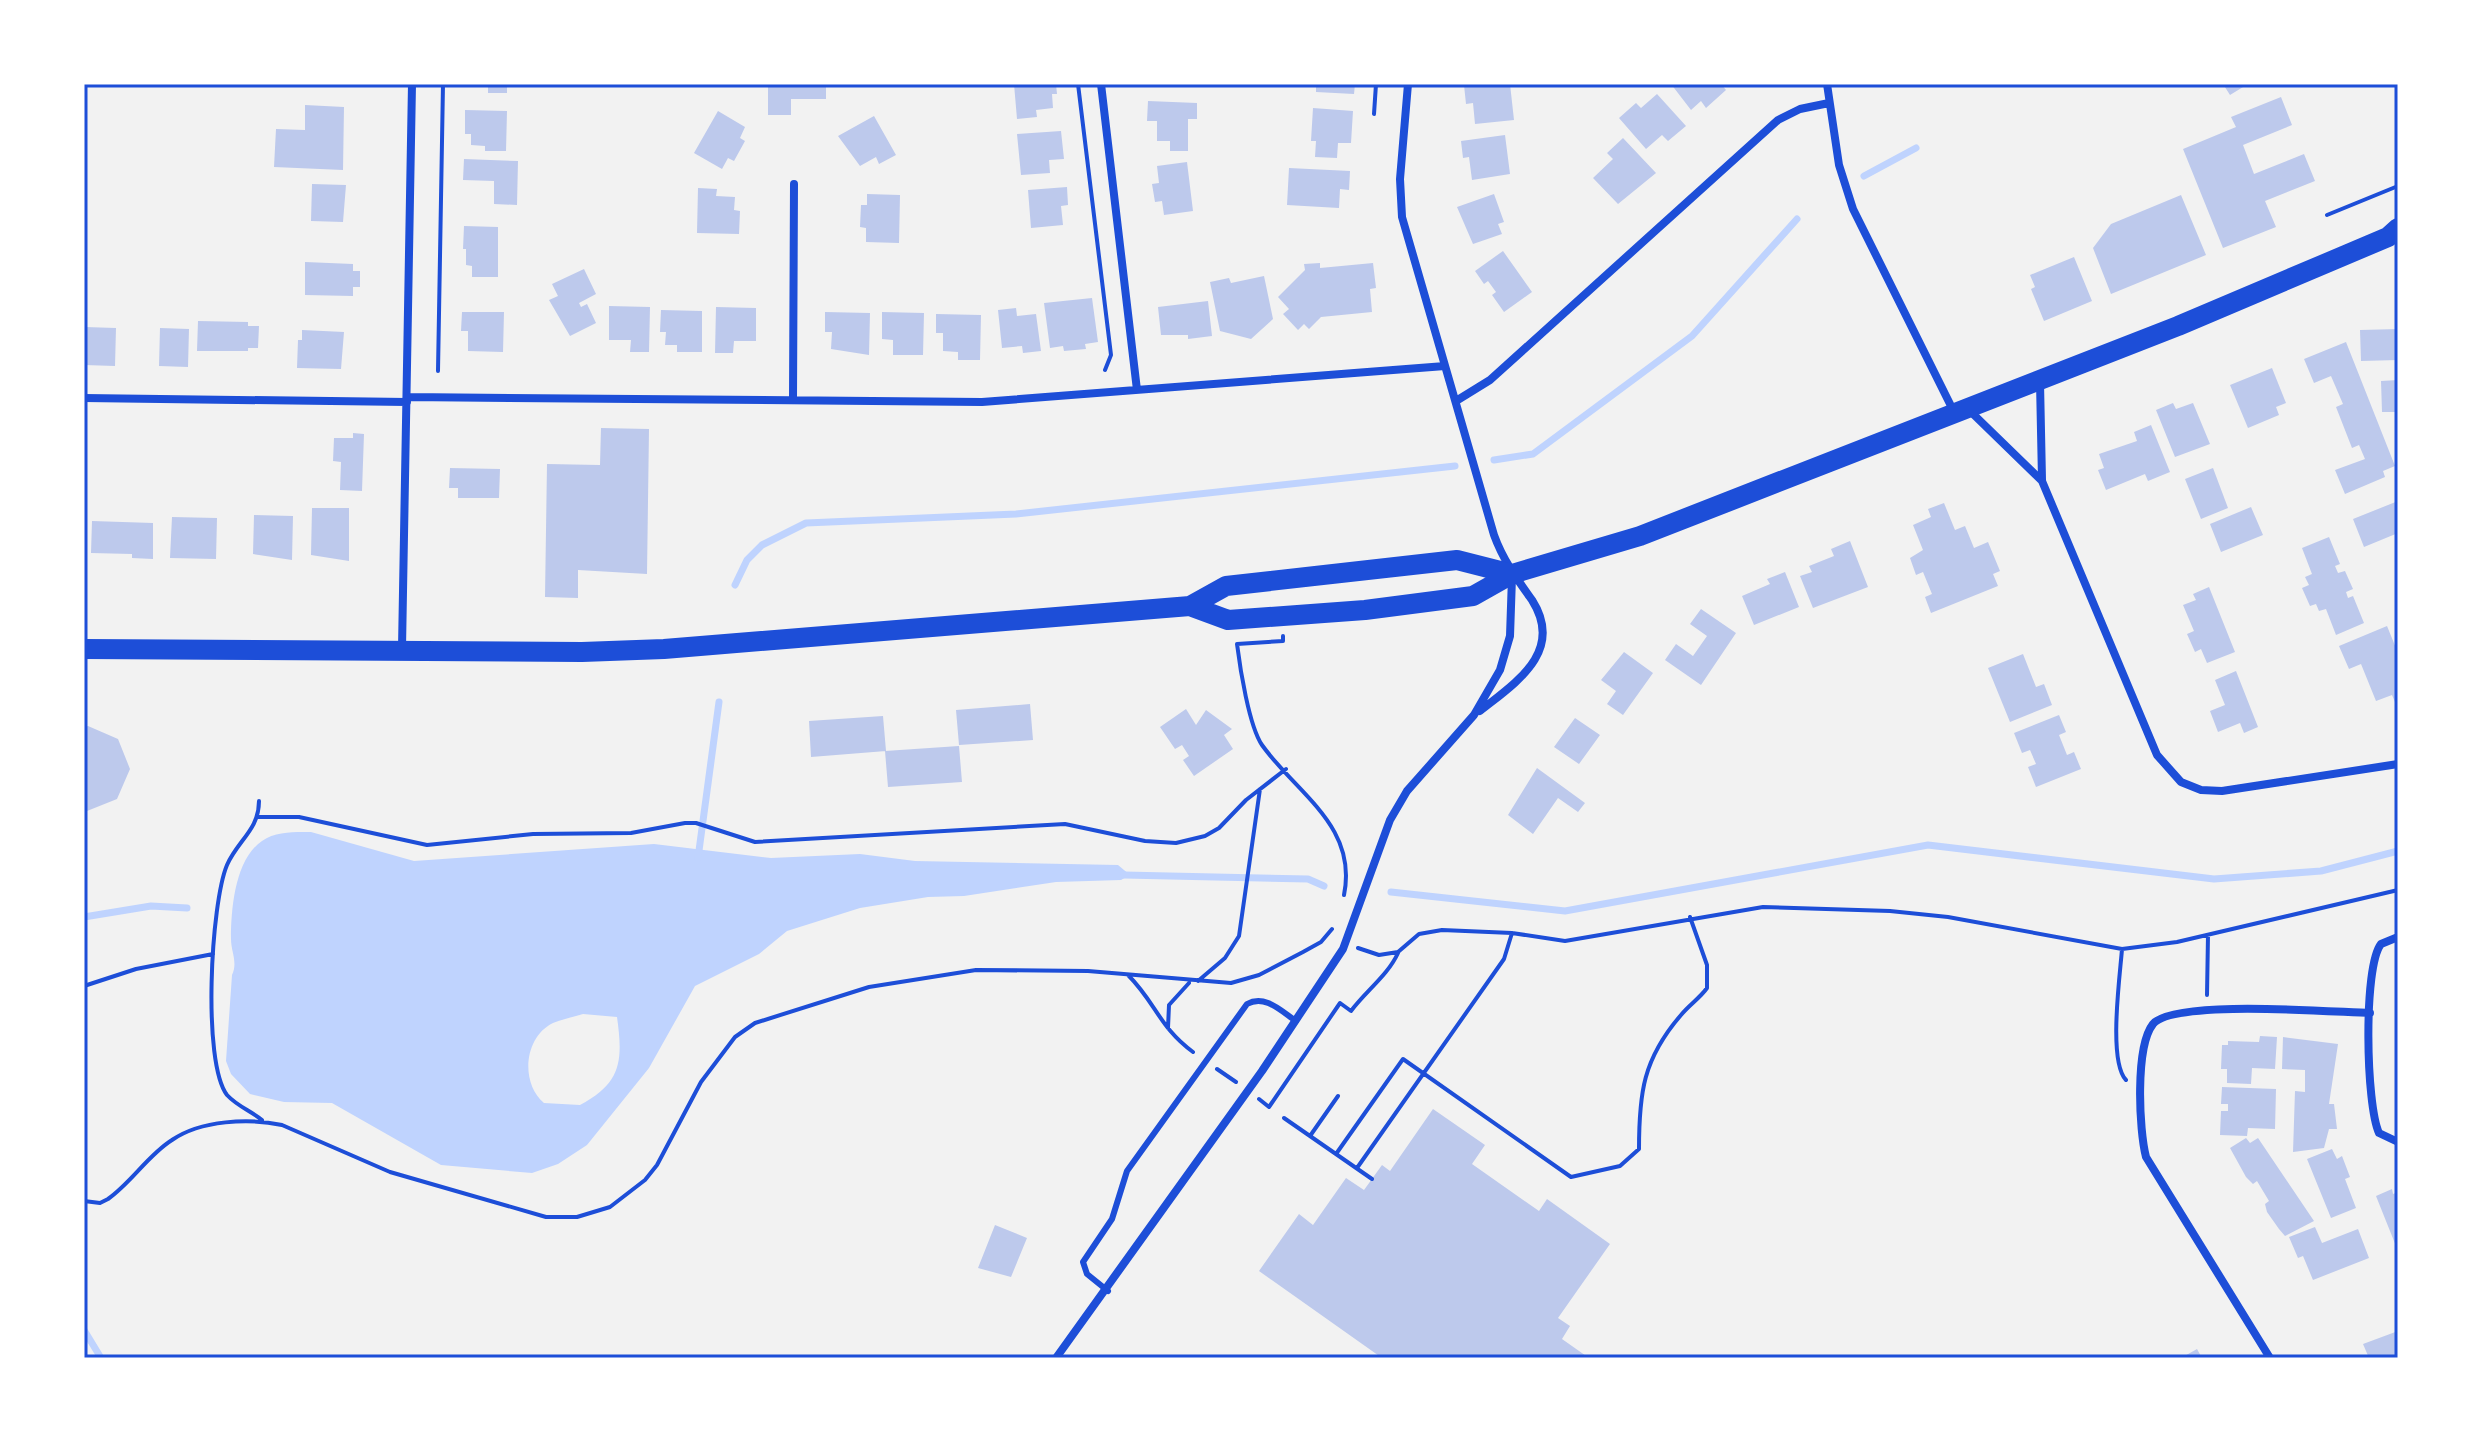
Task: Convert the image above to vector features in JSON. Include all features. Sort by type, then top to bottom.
[{"type":"highway","points":[[1190,606],[1228,620],[1461,599],[1512,574],[1640,536],[2040,380],[2205,315],[2395,234]]},
{"type":"highway","points":[[84,649],[402,653],[664,649],[1190,606],[1226,586],[1457,560],[1512,574]]},
{"type":"street","points":[[402,653],[412,84]]},
{"type":"street","points":[[1101,84],[1137,390]]},
{"type":"street","points":[[1408,84],[1400,179],[1402,217],[1494,535],[1512,574],[1534,603],[1542,646],[1524,676],[1474,715]]},
{"type":"street","points":[[1827,84],[1839,165],[1853,209],[1960,410],[2042,481]]},
{"type":"street","points":[[1456,401],[1490,380],[1778,120],[1800,109],[1829,103]]},
{"type":"street","points":[[793,400],[794,184]]},
{"type":"street","points":[[84,398],[982,402],[1445,366]]},
{"type":"street","points":[[2040,380],[2042,481],[2147,736],[2165,766],[2181,782],[2201,790],[2222,791],[2398,764]]},
{"type":"street","points":[[1056,1358],[1108,1291],[1343,949],[1390,820],[1407,791],[1474,715],[1492,688],[1507,651],[1512,574]]},
{"type":"street","points":[[2398,937],[2381,944],[2375,952],[2370,1013],[2372,1118],[2379,1133],[2398,1142]]},
{"type":"street","points":[[2270,1358],[2154,1173],[2141,1138],[2147,1036],[2153,1025],[2176,1011],[2370,1013]]},
{"type":"lane","points":[[1108,1291],[1087,1274],[1083,1262],[1112,1219],[1127,1171],[1247,1004],[1255,1000],[1265,1001],[1296,1021]]},
{"type":"path","points":[[438,371],[443,84]]},
{"type":"path","points":[[1078,84],[1111,355],[1105,370]]},
{"type":"path","points":[[1374,114],[1376,84]]},
{"type":"path","points":[[2327,215],[2398,186]]},
{"type":"path","points":[[1283,641],[1237,644],[1258,737],[1316,805],[1342,850],[1348,873],[1342,903]]},
{"type":"path","points":[[259,817],[299,817],[427,845],[533,834],[631,833],[696,823],[734,838],[780,842],[1065,824],[1145,841],[1176,843],[1205,836],[1219,828],[1286,769]]},
{"type":"path","points":[[1126,974],[1168,1028],[1169,1005],[1225,958],[1239,936],[1260,789]]},
{"type":"path","points":[[259,801],[259,817],[226,868],[213,954],[214,1063],[227,1094],[264,1121]]},
{"type":"path","points":[[1269,1107],[1340,1003],[1351,1011],[1372,983],[1385,974],[1398,952],[1428,931],[1512,933],[1565,941],[1690,917],[1763,907],[1890,911],[1948,917],[2122,949],[2208,935],[2398,890]]},
{"type":"path","points":[[1336,1154],[1403,1059],[1571,1177],[1624,1164],[1639,1149],[1639,1101],[1652,1058],[1681,1015],[1707,988],[1707,965],[1690,917]]},
{"type":"path","points":[[84,1201],[100,1203],[108,1199],[173,1139],[196,1130],[264,1121],[282,1125],[390,1172],[546,1217],[577,1217],[610,1207],[645,1180],[657,1165],[701,1082],[735,1037],[755,1023],[869,987],[945,973],[1018,969],[1126,974],[1215,984],[1245,980],[1303,952],[1326,937],[1336,920]]},
{"type":"path","points":[[1357,1168],[1504,959],[1512,933]]},
{"type":"path","points":[[2207,997],[2208,935]]},
{"type":"path","points":[[2122,949],[2117,1038],[2121,1075],[2142,1096]]},
{"type":"path","points":[[1364,950],[1379,955],[1398,952]]},
{"type":"path","points":[[84,986],[136,969],[213,954]]},
{"type":"path","points":[[1310,1136],[1338,1096]]},
{"type":"path","points":[[1284,1118],[1372,1179]]},
{"type":"water","points":[[292,832],[311,832],[414,861],[654,844],[771,858],[860,854],[915,861],[1118,865],[1130,875],[1121,880],[1056,882],[860,908],[787,931],[759,954],[695,986],[649,1068],[587,1145],[558,1164],[532,1173],[441,1165],[332,1103],[284,1102],[250,1094],[231,1074],[226,1061],[234,966],[231,927],[240,872],[253,849],[267,838]],"holes":[[[583,1014],[617,1017],[620,1046],[612,1079],[594,1097],[580,1105],[544,1103],[536,1094],[529,1073],[531,1049],[543,1030],[553,1023]]]},
{"type":"building","points":[[488,84],[507,84],[507,93],[488,93]]},
{"type":"building","points":[[768,84],[826,84],[826,99],[791,99],[791,115],[768,115]]},
{"type":"building","points":[[1014,84],[1056,84],[1057,94],[1052,94],[1053,108],[1036,110],[1037,117],[1017,119]]},
{"type":"building","points":[[1316,84],[1355,84],[1354,94],[1316,92]]},
{"type":"building","points":[[1510,84],[1514,120],[1475,124],[1473,103],[1466,104],[1464,85]]},
{"type":"building","points":[[1671,84],[1721,84],[1726,90],[1706,108],[1701,101],[1691,110]]},
{"type":"building","points":[[2223,84],[2248,84],[2230,95]]},
{"type":"building","points":[[1657,94],[1686,126],[1668,141],[1662,135],[1646,149],[1619,118],[1636,103],[1641,108]]},
{"type":"building","points":[[2281,97],[2292,125],[2243,145],[2254,174],[2304,154],[2315,181],[2265,201],[2276,227],[2223,248],[2183,149],[2236,127],[2231,117]]},
{"type":"building","points":[[1148,101],[1197,103],[1197,119],[1188,119],[1188,151],[1170,151],[1170,141],[1157,141],[1157,121],[1147,121]]},
{"type":"building","points":[[305,105],[344,107],[343,170],[274,167],[276,129],[305,130]]},
{"type":"building","points":[[1313,108],[1353,111],[1351,143],[1338,143],[1337,158],[1315,157],[1316,141],[1311,141]]},
{"type":"building","points":[[465,110],[507,111],[506,151],[485,151],[485,146],[471,145],[471,134],[465,134]]},
{"type":"building","points":[[718,111],[745,127],[740,138],[745,141],[734,161],[728,158],[722,169],[694,153]]},
{"type":"building","points":[[874,116],[896,155],[879,164],[876,157],[860,166],[838,136]]},
{"type":"building","points":[[1061,131],[1064,159],[1049,160],[1050,173],[1021,175],[1017,134]]},
{"type":"building","points":[[1505,135],[1510,174],[1472,180],[1469,157],[1463,158],[1461,141]]},
{"type":"building","points":[[1623,138],[1656,173],[1618,204],[1593,178],[1613,159],[1607,153]]},
{"type":"building","points":[[464,159],[518,161],[517,205],[494,204],[494,181],[463,180]]},
{"type":"building","points":[[1187,162],[1193,211],[1164,215],[1162,201],[1155,202],[1152,184],[1159,183],[1157,166]]},
{"type":"building","points":[[1289,168],[1350,171],[1349,190],[1340,189],[1339,208],[1287,205]]},
{"type":"building","points":[[312,184],[346,185],[343,222],[311,221]]},
{"type":"building","points":[[1067,187],[1068,205],[1061,206],[1063,225],[1031,228],[1028,190]]},
{"type":"building","points":[[698,188],[717,189],[716,196],[735,197],[734,210],[740,211],[739,234],[697,233]]},
{"type":"building","points":[[867,194],[900,195],[899,243],[866,242],[866,228],[860,227],[861,205],[867,205]]},
{"type":"building","points":[[1494,194],[1504,222],[1498,224],[1502,234],[1473,244],[1457,207]]},
{"type":"building","points":[[2181,195],[2206,255],[2111,294],[2093,248],[2111,224]]},
{"type":"building","points":[[464,226],[498,227],[498,277],[472,277],[472,266],[466,265],[466,249],[463,249]]},
{"type":"building","points":[[1503,251],[1532,292],[1504,312],[1492,295],[1496,292],[1488,281],[1484,284],[1475,271]]},
{"type":"building","points":[[2074,257],[2092,301],[2044,321],[2031,289],[2035,287],[2030,275]]},
{"type":"building","points":[[305,262],[353,264],[353,271],[360,271],[360,287],[353,287],[353,296],[305,295]]},
{"type":"building","points":[[1320,263],[1320,268],[1373,263],[1376,288],[1370,289],[1372,312],[1321,317],[1309,329],[1304,324],[1298,330],[1283,314],[1289,309],[1278,297],[1305,270],[1304,264]]},
{"type":"building","points":[[584,269],[596,294],[579,303],[581,307],[587,304],[596,323],[570,336],[549,300],[558,296],[552,284]]},
{"type":"building","points":[[1264,276],[1273,319],[1251,339],[1220,331],[1210,282],[1229,278],[1231,283]]},
{"type":"building","points":[[1092,298],[1098,342],[1085,344],[1086,349],[1064,351],[1063,346],[1050,348],[1044,303]]},
{"type":"building","points":[[1208,301],[1212,336],[1188,339],[1188,335],[1161,335],[1158,307]]},
{"type":"building","points":[[609,306],[650,307],[649,352],[630,352],[631,340],[609,340]]},
{"type":"building","points":[[716,307],[756,308],[756,341],[734,341],[733,353],[715,353]]},
{"type":"building","points":[[1016,308],[1017,316],[1036,314],[1041,351],[1023,353],[1022,346],[1002,348],[998,310]]},
{"type":"building","points":[[661,310],[702,311],[702,352],[677,352],[677,345],[665,345],[666,332],[660,332]]},
{"type":"building","points":[[462,312],[504,312],[503,352],[468,351],[468,331],[461,331]]},
{"type":"building","points":[[825,312],[870,313],[869,355],[831,349],[832,332],[825,332]]},
{"type":"building","points":[[882,312],[924,313],[923,355],[893,355],[893,340],[882,339]]},
{"type":"building","points":[[936,314],[981,315],[980,360],[958,360],[958,352],[943,351],[943,333],[936,333]]},
{"type":"building","points":[[198,321],[248,322],[248,326],[259,326],[258,348],[248,348],[248,351],[197,351]]},
{"type":"building","points":[[85,327],[116,328],[115,366],[84,365]]},
{"type":"building","points":[[160,328],[189,329],[188,367],[159,366]]},
{"type":"building","points":[[2398,329],[2398,360],[2361,361],[2360,330]]},
{"type":"building","points":[[302,330],[344,332],[341,369],[297,368],[298,340],[302,340]]},
{"type":"building","points":[[2346,342],[2395,466],[2383,471],[2385,477],[2345,494],[2335,470],[2365,459],[2359,445],[2352,448],[2336,407],[2343,404],[2331,376],[2314,383],[2304,359]]},
{"type":"building","points":[[2272,368],[2286,403],[2276,407],[2279,415],[2248,428],[2230,385]]},
{"type":"building","points":[[2398,380],[2398,412],[2382,412],[2381,381]]},
{"type":"building","points":[[2173,403],[2176,409],[2193,403],[2210,444],[2175,457],[2156,410]]},
{"type":"building","points":[[2151,425],[2170,472],[2148,481],[2145,474],[2106,490],[2098,470],[2104,468],[2099,454],[2137,441],[2134,432]]},
{"type":"building","points":[[601,428],[649,429],[647,574],[578,570],[578,598],[545,597],[547,464],[600,465]]},
{"type":"building","points":[[353,433],[364,434],[362,491],[340,490],[341,462],[333,461],[334,438],[353,438]]},
{"type":"building","points":[[450,468],[500,469],[499,498],[458,498],[458,488],[449,488]]},
{"type":"building","points":[[2213,468],[2228,508],[2201,519],[2185,479]]},
{"type":"building","points":[[2398,501],[2398,533],[2364,547],[2353,519]]},
{"type":"building","points":[[1944,503],[1955,530],[1965,526],[1974,548],[1988,542],[2000,571],[1993,574],[1998,586],[1931,613],[1925,597],[1932,594],[1923,572],[1916,575],[1910,558],[1923,550],[1913,525],[1931,517],[1928,509]]},
{"type":"building","points":[[2251,507],[2263,535],[2221,552],[2210,524]]},
{"type":"building","points":[[312,508],[349,508],[349,561],[311,555]]},
{"type":"building","points":[[254,515],[293,516],[292,560],[253,554]]},
{"type":"building","points":[[172,517],[217,518],[216,559],[170,558]]},
{"type":"building","points":[[92,521],[153,523],[153,559],[132,558],[132,554],[91,553]]},
{"type":"building","points":[[2329,537],[2340,564],[2335,566],[2338,573],[2345,571],[2353,589],[2346,592],[2348,598],[2353,596],[2364,623],[2336,635],[2326,609],[2319,611],[2316,604],[2310,606],[2302,588],[2309,585],[2305,577],[2312,574],[2302,548]]},
{"type":"building","points":[[1850,541],[1868,587],[1813,608],[1800,576],[1812,572],[1809,566],[1834,556],[1831,549]]},
{"type":"building","points":[[1785,572],[1799,607],[1754,625],[1742,596],[1770,584],[1767,579]]},
{"type":"building","points":[[2209,587],[2235,652],[2207,663],[2201,649],[2195,652],[2187,634],[2194,631],[2183,605],[2196,600],[2193,594]]},
{"type":"building","points":[[1701,609],[1736,633],[1701,685],[1665,660],[1676,644],[1693,656],[1707,636],[1690,624]]},
{"type":"building","points":[[2387,626],[2398,653],[2398,709],[2392,695],[2376,701],[2361,664],[2349,669],[2339,646]]},
{"type":"building","points":[[1624,652],[1653,673],[1623,715],[1607,704],[1616,691],[1601,680]]},
{"type":"building","points":[[2023,654],[2036,687],[2044,684],[2052,705],[2010,722],[1988,668]]},
{"type":"building","points":[[2236,671],[2258,727],[2244,733],[2240,723],[2218,732],[2210,711],[2225,705],[2215,680]]},
{"type":"building","points":[[1030,704],[1033,740],[959,745],[956,710]]},
{"type":"building","points":[[1186,709],[1196,725],[1206,710],[1232,729],[1224,735],[1233,749],[1194,776],[1183,760],[1189,756],[1182,745],[1175,749],[1160,727]]},
{"type":"building","points":[[2059,715],[2066,732],[2059,735],[2067,755],[2074,752],[2081,769],[2036,787],[2028,767],[2036,764],[2030,750],[2022,753],[2014,733]]},
{"type":"building","points":[[883,716],[886,751],[811,757],[809,721]]},
{"type":"building","points":[[1575,718],[1600,735],[1579,764],[1554,747]]},
{"type":"building","points":[[84,727],[118,739],[130,769],[117,799],[87,811],[84,810]]},
{"type":"building","points":[[959,746],[962,782],[888,787],[885,751]]},
{"type":"building","points":[[1537,768],[1585,803],[1578,812],[1558,798],[1533,834],[1508,815]]},
{"type":"building","points":[[2260,1036],[2277,1037],[2275,1069],[2252,1068],[2251,1084],[2227,1083],[2227,1069],[2221,1069],[2222,1045],[2228,1045],[2228,1041],[2259,1042]]},
{"type":"building","points":[[2283,1037],[2338,1044],[2329,1104],[2334,1104],[2337,1129],[2329,1129],[2324,1148],[2293,1152],[2295,1091],[2305,1092],[2305,1070],[2282,1069]]},
{"type":"building","points":[[2222,1087],[2276,1089],[2275,1129],[2248,1128],[2247,1136],[2220,1135],[2221,1111],[2228,1111],[2228,1104],[2221,1104]]},
{"type":"building","points":[[1433,1109],[1485,1145],[1472,1164],[1539,1211],[1547,1199],[1610,1244],[1558,1318],[1570,1326],[1562,1339],[1589,1358],[1382,1358],[1259,1271],[1299,1214],[1313,1225],[1346,1178],[1364,1190],[1382,1165],[1390,1171]]},
{"type":"building","points":[[2246,1138],[2250,1143],[2258,1138],[2314,1221],[2285,1236],[2279,1229],[2267,1212],[2265,1204],[2269,1201],[2257,1181],[2253,1184],[2246,1177],[2230,1148]]},
{"type":"building","points":[[2332,1149],[2337,1159],[2342,1156],[2350,1177],[2345,1179],[2356,1208],[2331,1218],[2307,1159]]},
{"type":"building","points":[[2392,1189],[2393,1194],[2398,1192],[2398,1251],[2376,1196]]},
{"type":"building","points":[[995,1225],[1027,1238],[1011,1277],[978,1268]]},
{"type":"building","points":[[2315,1227],[2322,1243],[2358,1229],[2369,1258],[2313,1280],[2303,1256],[2298,1258],[2289,1237]]},
{"type":"building","points":[[2398,1331],[2398,1358],[2369,1358],[2363,1344]]},
{"type":"building","points":[[2197,1349],[2202,1358],[2181,1358]]},
{"type":"waterway","points":[[1864,176],[1916,148]]},
{"type":"waterway","points":[[1494,460],[1533,454],[1692,336],[1797,219]]},
{"type":"waterway","points":[[735,585],[747,560],[762,545],[806,523],[1016,514],[1455,466]]},
{"type":"waterway","points":[[698,858],[719,702]]},
{"type":"waterway","points":[[1391,892],[1565,911],[1928,845],[2214,879],[2321,871],[2398,851]]},
{"type":"waterway","points":[[1124,875],[1308,879],[1324,886]]},
{"type":"waterway","points":[[84,917],[151,906],[187,908]]},
{"type":"waterway","points":[[84,1330],[101,1358]]}]
